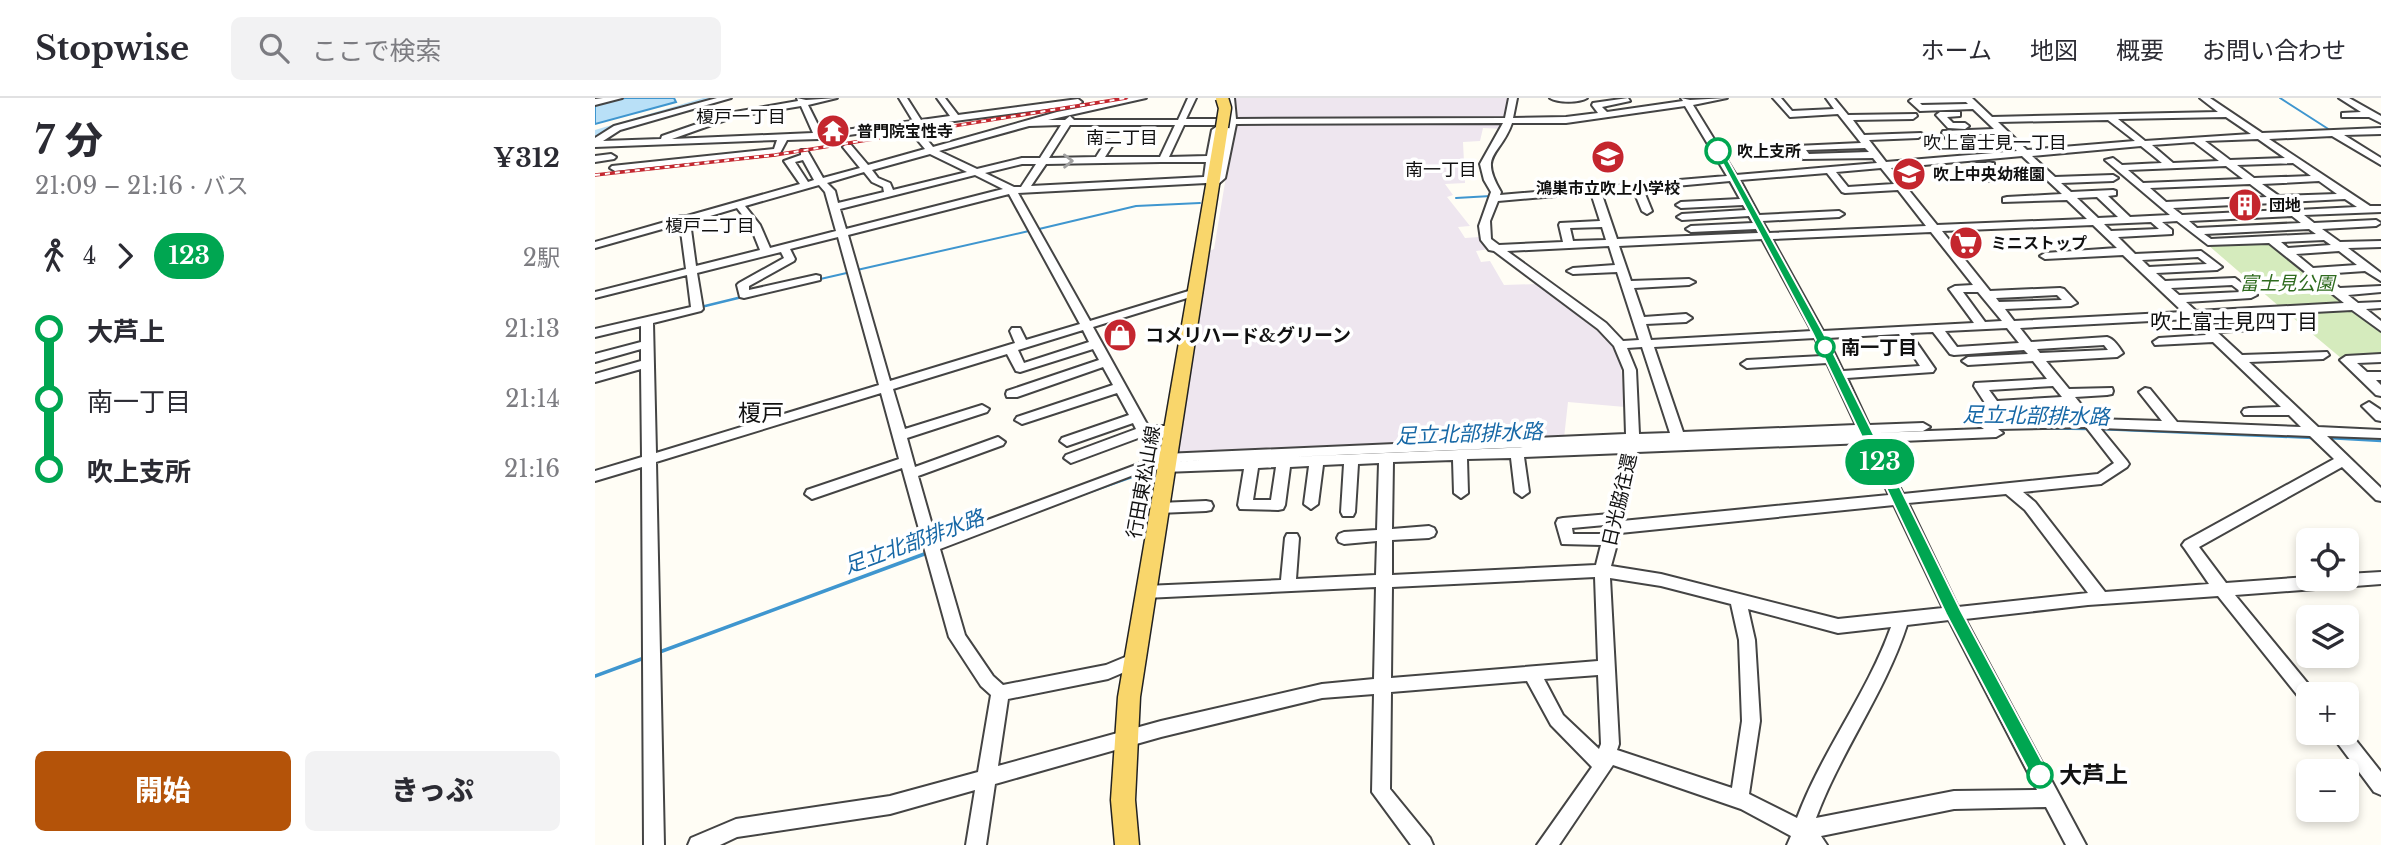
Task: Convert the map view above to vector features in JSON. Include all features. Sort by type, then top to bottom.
[{"type":"main road","name":"行田東松山線","points":[[1127,845],[1123,800],[1125,741],[1165,461],[1173,430],[1196,292],[1210,182],[1224,124],[1225,108],[1219,98]]},
{"type":"street","points":[[595,102],[618,98]]},
{"type":"street","points":[[595,129],[679,100],[699,98]]},
{"type":"street","points":[[655,142],[732,115],[802,100],[834,98]]},
{"type":"street","points":[[904,98],[919,123],[920,137],[930,150],[1018,189],[1086,326],[1144,431],[1165,461]]},
{"type":"street","points":[[941,98],[956,118]]},
{"type":"street","points":[[595,143],[819,136],[956,118],[1057,101],[1100,98]]},
{"type":"street","points":[[595,245],[1026,123],[1075,110],[1142,98]]},
{"type":"street","points":[[1163,160],[1192,98]]},
{"type":"street","points":[[595,295],[1018,189],[1210,182],[1210,159],[1224,124],[1230,98]]},
{"type":"street","points":[[1513,98],[1504,132],[1489,150],[1485,162],[1486,177],[1496,192],[1484,214],[1483,231],[1493,248],[1615,244],[1755,219]]},
{"type":"street","points":[[1554,98],[1583,98]]},
{"type":"street","points":[[1605,115],[1596,105],[1626,101],[1623,98]]},
{"type":"street","points":[[1026,123],[1224,124],[1509,118],[1566,120],[1723,98]]},
{"type":"street","points":[[1777,98],[1790,114],[1913,116]]},
{"type":"street","points":[[1612,529],[2101,479],[2122,464],[1830,98]]},
{"type":"street","points":[[2204,98],[2368,210],[2379,221]]},
{"type":"street","points":[[2343,98],[2381,120]]},
{"type":"street","points":[[595,143],[617,128],[723,99],[748,139]]},
{"type":"street","points":[[802,100],[819,136]]},
{"type":"street","points":[[1687,101],[1735,180],[1819,334],[1954,614],[2076,845]]},
{"type":"street","points":[[2228,114],[2111,118],[1986,116],[1920,108],[1913,101],[1986,116],[2381,496]]},
{"type":"street","points":[[2356,106],[2381,104]]},
{"type":"street","points":[[1018,189],[1042,161],[1075,110]]},
{"type":"street","points":[[2345,116],[2371,114]]},
{"type":"street","points":[[2193,115],[2222,134]]},
{"type":"street","points":[[1986,116],[1951,139],[1946,133],[1986,116]]},
{"type":"street","points":[[2173,116],[2216,155],[2381,278]]},
{"type":"street","points":[[2111,118],[2234,216]]},
{"type":"street","points":[[646,119],[664,125]]},
{"type":"street","points":[[1095,134],[1101,123]]},
{"type":"street","points":[[615,167],[777,151],[779,138],[767,124]]},
{"type":"street","points":[[2198,138],[2222,134],[2381,129]]},
{"type":"street","points":[[2295,160],[2170,165],[2051,178],[1988,179],[1976,166],[2027,156],[2141,142],[2256,133],[2381,129]]},
{"type":"street","points":[[1902,130],[1799,148],[1806,157],[1880,161],[2027,156]]},
{"type":"street","points":[[2333,132],[2381,162]]},
{"type":"street","points":[[1037,133],[1061,133]]},
{"type":"street","points":[[1862,138],[1918,135]]},
{"type":"street","points":[[1099,160],[1109,143]]},
{"type":"street","points":[[848,147],[875,180],[887,185],[889,193]]},
{"type":"street","points":[[2216,155],[2284,152]]},
{"type":"street","points":[[805,184],[789,161],[805,154],[819,180],[830,191],[957,636],[987,681],[1000,693]]},
{"type":"street","points":[[595,159],[611,157]]},
{"type":"street","points":[[834,207],[1023,161],[1210,159]]},
{"type":"street","points":[[2110,160],[2116,173],[2140,186],[2208,242],[2326,237]]},
{"type":"street","points":[[1495,198],[1735,180],[1880,161]]},
{"type":"street","points":[[1735,180],[1789,184],[1782,175],[1830,171],[1880,161]]},
{"type":"street","points":[[1830,171],[1845,190],[1901,187]]},
{"type":"street","points":[[2140,186],[2322,178]]},
{"type":"street","points":[[1637,187],[1647,211]]},
{"type":"street","points":[[902,190],[912,216]]},
{"type":"street","points":[[1595,190],[1678,437]]},
{"type":"street","points":[[2007,200],[2113,193]]},
{"type":"street","points":[[2100,194],[2128,221]]},
{"type":"street","points":[[2163,205],[2349,197]]},
{"type":"street","points":[[738,203],[754,225],[766,253]]},
{"type":"street","points":[[1681,205],[1755,219]]},
{"type":"street","points":[[1682,217],[1935,229],[2381,209]]},
{"type":"street","points":[[1691,229],[1755,219],[1839,214]]},
{"type":"street","points":[[595,333],[697,309],[684,218]]},
{"type":"street","points":[[2109,234],[2168,232],[2153,219]]},
{"type":"street","points":[[2195,231],[2379,221]]},
{"type":"street","points":[[1569,245],[1564,225],[1608,224]]},
{"type":"street","points":[[2272,240],[2381,327]]},
{"type":"street","points":[[2287,251],[2381,244]]},
{"type":"street","points":[[784,248],[790,259],[743,285],[744,295],[816,278]]},
{"type":"street","name":"日光脇往還","points":[[1493,248],[1602,326],[1620,345],[1630,370],[1632,444],[1602,570],[1610,744],[1606,760]]},
{"type":"street","points":[[2045,256],[2201,254],[2217,267],[2147,270]]},
{"type":"street","points":[[2311,271],[2381,265]]},
{"type":"street","points":[[1573,271],[1623,268]]},
{"type":"street","points":[[2162,285],[2235,281],[2251,295],[2176,299]]},
{"type":"street","points":[[1629,285],[1689,282]]},
{"type":"street","points":[[1982,326],[1955,289],[2060,291],[2071,303],[1997,306]]},
{"type":"street","points":[[2338,292],[2381,289]]},
{"type":"street","points":[[595,476],[1017,347],[1057,328],[1086,326],[1196,292]]},
{"type":"street","points":[[1620,345],[2381,305]]},
{"type":"street","points":[[1640,321],[1686,318]]},
{"type":"street","points":[[647,321],[654,845]]},
{"type":"street","points":[[2206,329],[2267,325]]},
{"type":"street","points":[[1936,328],[1954,351],[2107,341],[2117,353],[1968,361]]},
{"type":"street","points":[[1838,375],[1929,369],[1902,330]]},
{"type":"street","points":[[1016,331],[1020,369],[1096,344]]},
{"type":"street","points":[[2159,342],[2216,338]]},
{"type":"street","points":[[595,358],[647,344]]},
{"type":"street","points":[[2238,359],[2323,355]]},
{"type":"street","points":[[2381,358],[2346,360],[2381,392]]},
{"type":"street","points":[[1747,364],[1831,359]]},
{"type":"street","points":[[1012,394],[1106,362]]},
{"type":"street","points":[[595,378],[646,364]]},
{"type":"street","points":[[2364,376],[2381,376]]},
{"type":"street","points":[[2057,382],[1980,386],[1990,405],[2107,391]]},
{"type":"street","points":[[1022,420],[1120,387]]},
{"type":"street","points":[[2145,392],[2174,427]]},
{"type":"street","points":[[2369,406],[2381,417]]},
{"type":"street","points":[[899,436],[982,409]]},
{"type":"street","points":[[2249,412],[2292,411]]},
{"type":"street","points":[[1067,441],[1136,417]]},
{"type":"street","points":[[930,547],[1165,461],[1632,444],[2090,423],[2381,434]]},
{"type":"street","points":[[1071,457],[1144,431],[1173,430]]},
{"type":"street","points":[[1165,461],[1252,464],[1517,453],[1632,444],[1678,437],[1996,433]]},
{"type":"street","points":[[811,494],[998,442]]},
{"type":"street","points":[[1517,453],[1522,492]]},
{"type":"street","points":[[1459,455],[1461,493]]},
{"type":"street","points":[[1386,459],[1381,792],[1423,845]]},
{"type":"street","points":[[1348,512],[1351,460]]},
{"type":"street","points":[[2297,682],[2222,590],[2190,545],[2343,460]]},
{"type":"street","points":[[1311,504],[1316,462]]},
{"type":"street","points":[[1252,464],[1245,505],[1278,505],[1283,463]]},
{"type":"street","points":[[2010,489],[2030,506],[2101,598]]},
{"type":"street","points":[[1159,508],[1206,506]]},
{"type":"street","points":[[1344,538],[1429,532]]},
{"type":"street","points":[[1288,585],[1291,537]]},
{"type":"street","points":[[1145,592],[1602,570],[1661,580],[1838,626],[2101,598],[2381,578]]},
{"type":"street","points":[[1738,600],[1747,640],[1751,720],[1739,800]]},
{"type":"street","points":[[1799,837],[1819,785],[1888,658],[1901,620]]},
{"type":"street","points":[[1000,693],[1108,672],[1135,660]]},
{"type":"street","points":[[698,845],[736,828],[890,805],[1173,726],[1322,691],[1606,667]]},
{"type":"street","points":[[1531,672],[1557,720],[1606,760],[1739,800],[1817,845]]},
{"type":"street","points":[[976,845],[1000,693]]},
{"type":"street","points":[[2352,745],[2373,764],[2381,786]]},
{"type":"street","points":[[1547,845],[1606,760]]},
{"type":"street","points":[[1799,837],[1954,800],[2052,798]]},
{"type":"shaded area","points":[[1235,98],[1512,98],[1507,117],[1244,121],[1237,118]]},
{"type":"shaded area","points":[[1507,122],[1504,129],[1483,128],[1480,141],[1463,142],[1465,183],[1445,184],[1453,195],[1447,197],[1470,226],[1458,227],[1465,238],[1479,237],[1490,249],[1476,251],[1481,262],[1490,261],[1504,285],[1537,284],[1614,344],[1620,356],[1625,407],[1568,402],[1564,438],[1178,452],[1209,251],[1214,249],[1234,128],[1243,124]]},
{"type":"green space","name":"富士見公園","points":[[2270,242],[2350,304],[2281,308],[2208,245]]},
{"type":"green space","points":[[2350,308],[2381,331],[2381,356],[2341,358],[2286,312]]},
{"type":"water","points":[[625,98],[674,98],[676,102],[595,124],[595,103]]},
{"type":"waterway","points":[[595,134],[620,124],[715,98]]},
{"type":"waterway","points":[[2280,98],[2330,130]]},
{"type":"waterway","points":[[2330,130],[2381,128]]},
{"type":"waterway","points":[[2307,131],[2330,130]]},
{"type":"waterway","points":[[2228,136],[2250,134]]},
{"type":"waterway","points":[[1456,198],[1491,196]]},
{"type":"waterway","points":[[1039,229],[1136,206],[1200,203]]},
{"type":"waterway","points":[[857,270],[1029,231]]},
{"type":"waterway","points":[[816,280],[851,272]]},
{"type":"waterway","points":[[701,307],[742,297]]},
{"type":"waterway","name":"足立北部排水路","points":[[2022,428],[2089,429]]},
{"type":"waterway","name":"足立北部排水路","points":[[2099,429],[2313,438]]},
{"type":"waterway","name":"足立北部排水路","points":[[2327,438],[2381,441]]},
{"type":"waterway","name":"足立北部排水路","points":[[1070,499],[1160,467]]},
{"type":"waterway","name":"足立北部排水路","points":[[657,653],[927,553]]},
{"type":"waterway","name":"足立北部排水路","points":[[595,676],[644,658]]},
{"type":"railway","points":[[595,175],[775,155],[1126,98]]},
{"type":"bus line","name":"123","points":[[1718,151],[1819,334],[1954,614],[2040,775]]},
{"type":"place","name":"普門院宝性寺","points":[[833,131]]},
{"type":"place","name":"吹上支所","points":[[1718,151]]},
{"type":"place","name":"鴻巣市立吹上小学校","points":[[1608,157]]},
{"type":"place","name":"吹上中央幼稚園","points":[[1909,174]]},
{"type":"place","name":"団地","points":[[2245,205]]},
{"type":"place","name":"ミニストップ","points":[[1966,243]]},
{"type":"place","name":"コメリハード&グリーン","points":[[1120,335]]},
{"type":"place","name":"南一丁目","points":[[1825,347]]},
{"type":"place","name":"大芦上","points":[[2040,775]]},
{"type":"district","name":"榎戸一丁目","points":[[741,117]]},
{"type":"district","name":"南二丁目","points":[[1122,138]]},
{"type":"district","name":"吹上富士見一丁目","points":[[1995,143]]},
{"type":"district","name":"南一丁目","points":[[1441,170]]},
{"type":"district","name":"榎戸二丁目","points":[[710,226]]},
{"type":"district","name":"吹上富士見四丁目","points":[[2234,322]]},
{"type":"district","name":"榎戸","points":[[761,413]]}]
